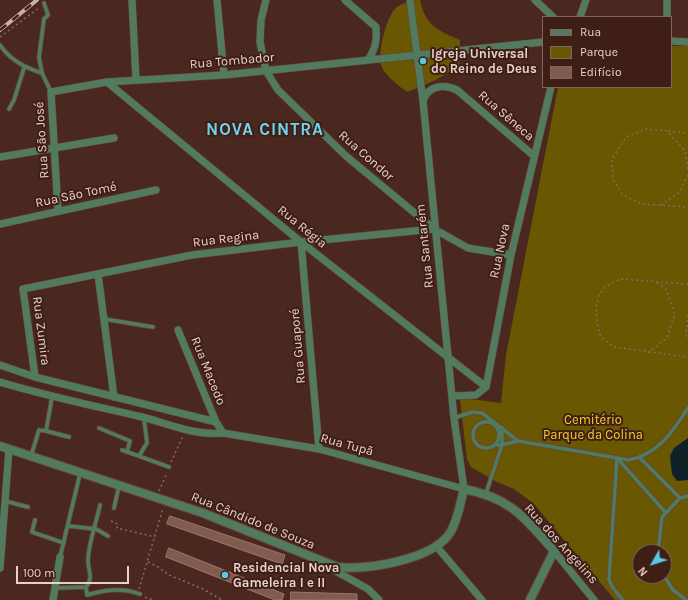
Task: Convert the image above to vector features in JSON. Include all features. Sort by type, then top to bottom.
[{"type":"street","points":[[132,0],[136,80]]},
{"type":"street","points":[[217,0],[224,75]]},
{"type":"street","name":"Rua Condor","points":[[266,0],[261,20],[260,42],[266,70],[278,90],[346,156],[434,229],[468,248],[511,255]]},
{"type":"street","points":[[345,0],[376,27],[377,40],[375,50],[368,60]]},
{"type":"street","name":"Rua Santarém","points":[[410,0],[422,101],[434,229],[453,396],[454,418],[464,489]]},
{"type":"street","points":[[535,0],[552,16]]},
{"type":"street","points":[[580,16],[586,0]]},
{"type":"street","points":[[667,0],[667,16]]},
{"type":"street","points":[[672,41],[688,42]]},
{"type":"street","name":"Rua Tombador","points":[[51,92],[107,82],[224,75],[542,42]]},
{"type":"street","name":"Rua Régia","points":[[107,82],[301,242],[486,387]]},
{"type":"street","name":"Rua Sêneca","points":[[422,101],[424,95],[445,85],[457,90],[534,156]]},
{"type":"street","name":"Rua Nova","points":[[486,387],[511,255],[551,88]]},
{"type":"street","name":"Rua São José","points":[[51,92],[58,211]]},
{"type":"street","points":[[0,157],[114,138]]},
{"type":"street","name":"Rua São Tomé","points":[[0,224],[156,190]]},
{"type":"street","name":"Rua Regina","points":[[23,288],[192,255],[301,242],[434,229]]},
{"type":"street","name":"Rua Guaporé","points":[[301,242],[319,449]]},
{"type":"street","points":[[98,274],[114,397]]},
{"type":"street","name":"Rua Zumira","points":[[23,288],[35,377]]},
{"type":"street","name":"Rua Macedo","points":[[178,330],[216,422]]},
{"type":"street","points":[[0,365],[35,377],[216,422],[223,433]]},
{"type":"street","name":"Rua Tupã","points":[[0,382],[52,397],[144,418],[185,430],[207,434],[223,433],[319,449],[464,489]]},
{"type":"street","points":[[453,396],[476,394],[486,387]]},
{"type":"street","name":"Rua Cândido de Souza","points":[[0,446],[80,474],[166,500],[202,513],[328,565],[352,568],[390,563],[437,547],[451,532],[457,518],[464,489]]},
{"type":"street","points":[[0,568],[5,501],[2,493],[9,449]]},
{"type":"street","name":"Rua dos Angelins","points":[[464,489],[486,494],[518,512],[554,551],[594,600]]},
{"type":"street","points":[[437,547],[482,600]]},
{"type":"street","points":[[530,600],[554,551]]},
{"type":"street","points":[[53,600],[60,557]]},
{"type":"street","points":[[328,565],[337,572],[368,589],[379,600]]},
{"type":"lane","points":[[44,3],[48,15],[44,19],[39,57],[42,73],[51,92]]},
{"type":"lane","points":[[0,45],[4,51],[24,68],[42,73]]},
{"type":"lane","points":[[9,109],[14,100],[24,68]]},
{"type":"lane","points":[[104,319],[153,327]]},
{"type":"lane","points":[[46,432],[52,397]]},
{"type":"lane","points":[[502,427],[495,426],[488,422],[484,422],[476,426],[473,434],[478,446],[486,448],[494,445],[502,445],[518,441],[629,460],[640,458],[651,452],[669,436],[688,408]]},
{"type":"lane","points":[[454,418],[473,412],[482,413],[502,427],[518,441]]},
{"type":"lane","points":[[139,456],[147,443],[144,418]]},
{"type":"lane","points":[[494,445],[498,438],[495,426]]},
{"type":"lane","points":[[486,494],[502,445],[502,427]]},
{"type":"lane","points":[[99,428],[130,441],[127,452]]},
{"type":"lane","points":[[31,456],[39,430],[69,437]]},
{"type":"lane","points":[[122,450],[169,466]]},
{"type":"lane","points":[[617,458],[666,513]]},
{"type":"lane","points":[[617,458],[609,580],[613,588],[623,600]]},
{"type":"lane","points":[[640,458],[680,498]]},
{"type":"lane","points":[[60,557],[80,474]]},
{"type":"lane","points":[[114,508],[119,486]]},
{"type":"lane","points":[[659,544],[662,517],[680,498],[688,496]]},
{"type":"lane","points":[[5,501],[28,507]]},
{"type":"lane","points":[[100,505],[96,529],[90,541],[88,562],[91,576],[90,582],[86,587],[87,595],[107,590],[131,591],[139,594]]},
{"type":"lane","points":[[35,520],[32,532],[64,542]]},
{"type":"lane","points":[[68,526],[96,529],[108,536]]},
{"type":"lane","points":[[669,584],[673,590],[687,600]]},
{"type":"lane","points":[[55,588],[86,587]]},
{"type":"path","points":[[0,37],[44,3]]},
{"type":"path","points":[[688,133],[646,129],[626,137],[612,159],[613,179],[623,195],[641,204],[661,204],[688,208]]},
{"type":"path","points":[[667,131],[685,151],[688,168]]},
{"type":"path","points":[[661,204],[680,192],[688,175]]},
{"type":"path","points":[[688,284],[620,279],[606,286],[599,295],[596,309],[597,323],[601,338],[614,347],[648,353],[688,357]]},
{"type":"path","points":[[648,353],[667,338],[675,314],[666,289],[655,281]]},
{"type":"path","points":[[688,315],[686,335],[688,339]]},
{"type":"path","points":[[153,600],[139,594],[166,500]]},
{"type":"path","points":[[111,521],[118,524],[117,528],[155,537]]},
{"type":"path","points":[[147,562],[158,567],[169,575],[203,589],[222,600]]},
{"type":"green space","points":[[420,0],[425,16],[434,26],[460,40],[459,65],[434,81],[407,92],[385,73],[381,65],[380,52],[386,25],[393,11],[401,4]]},
{"type":"green space","name":"Cemitério Parque da Colina","points":[[672,46],[688,46],[688,600],[615,600],[533,503],[514,489],[497,482],[471,467],[467,459],[460,400],[463,398],[501,403],[506,355],[558,88],[672,88]]},
{"type":"water","points":[[688,438],[688,480],[677,481],[672,474],[670,456],[674,448]]},
{"type":"building","name":"Residencial Nova Gameleira I e II","points":[[170,516],[285,555],[282,564],[167,524]]},
{"type":"building","name":"Residencial Nova Gameleira I e II","points":[[169,548],[284,594],[282,600],[275,600],[166,557]]},
{"type":"building","points":[[291,592],[357,594],[357,600],[291,600]]},
{"type":"railway","points":[[0,30],[37,0]]},
{"type":"place","name":"Igreja Universal do Reino de Deus","points":[[423,61]]},
{"type":"place","name":"Residencial Nova Gameleira I e II","points":[[225,575]]},
{"type":"district","name":"NOVA CINTRA","points":[[265,130]]}]
